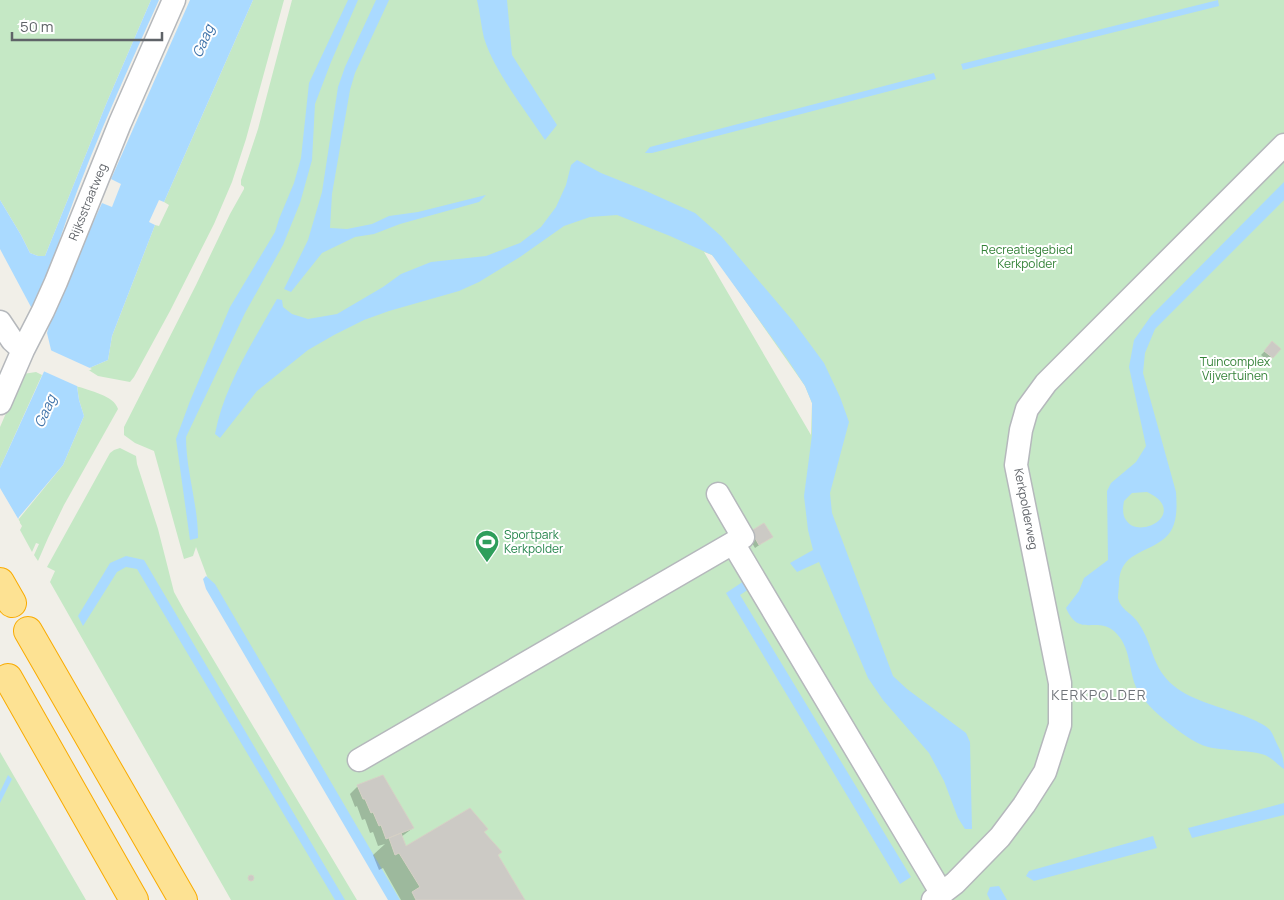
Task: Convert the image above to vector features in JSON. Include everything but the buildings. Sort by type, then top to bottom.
[{"type":"highway","points":[[28,631],[183,900]]},
{"type":"highway","points":[[8,678],[134,900]]},
{"type":"street","name":"Rijksstraatweg","points":[[0,403],[56,282],[120,123],[174,0]]},
{"type":"street","name":"Kerkpolderweg","points":[[937,897],[1000,837],[1024,806],[1045,772],[1060,725],[1060,683],[1016,465],[1021,430],[1027,409],[1046,383],[1284,145]]},
{"type":"street","points":[[0,322],[12,340],[23,350]]},
{"type":"street","points":[[359,760],[743,537],[718,494]]},
{"type":"street","points":[[733,543],[937,897]]},
{"type":"green space","points":[[0,0],[151,0],[107,102],[45,256],[30,253],[0,200]]},
{"type":"green space","points":[[253,0],[284,0],[246,139],[232,182],[214,224],[134,377],[130,382],[98,376],[87,369],[108,360],[112,336],[155,225],[159,226],[169,205],[164,202]]},
{"type":"green space","name":"Recreatiegebied Kerkpolder","points":[[292,0],[1284,0],[1284,900],[396,900],[208,579],[196,547],[193,556],[184,559],[154,451],[135,443],[124,435],[124,427],[244,189],[241,185],[241,180],[258,129]],"holes":[[[704,252],[712,255],[805,386],[812,403],[811,435]]]},
{"type":"green space","points":[[36,372],[42,375],[0,468],[0,427],[23,374]]},
{"type":"green space","points":[[77,386],[112,400],[118,409],[64,505],[38,561],[34,555],[39,544],[36,543],[32,552],[20,530],[22,526],[18,520],[63,465],[84,416]]},
{"type":"green space","points":[[120,448],[136,456],[158,529],[174,592],[357,900],[231,900],[50,582],[55,571],[47,567],[110,453]]},
{"type":"green space","points":[[0,752],[86,900],[0,900]]},
{"type":"water","name":"Gaag","points":[[151,0],[159,0],[84,173],[47,279],[86,238],[102,203],[112,207],[121,184],[111,179],[190,0],[253,0],[164,202],[159,200],[149,222],[155,225],[112,336],[108,360],[87,369],[77,386],[84,416],[63,465],[19,517],[0,559],[0,468],[52,354],[47,333],[52,314],[31,307],[0,249],[0,200],[30,253],[45,256],[107,102]]},
{"type":"water","points":[[348,0],[358,0],[315,104],[312,160],[300,203],[283,245],[245,313],[186,437],[198,538],[190,540],[176,439],[230,307],[275,232],[294,183],[301,158],[309,83]]},
{"type":"water","points":[[376,0],[389,0],[355,73],[350,90],[332,194],[330,228],[347,229],[372,224],[389,216],[418,212],[486,195],[479,202],[400,224],[374,234],[355,237],[322,253],[291,292],[284,289],[308,240],[322,192],[338,87],[345,67]]},
{"type":"water","points":[[477,0],[507,0],[512,55],[557,125],[545,140],[495,64],[484,38]]},
{"type":"water","points":[[1218,0],[1219,6],[963,70],[961,64]]},
{"type":"water","points":[[934,73],[936,79],[652,153],[645,153],[650,147]]},
{"type":"water","points":[[577,160],[601,173],[695,213],[721,236],[793,321],[824,363],[849,422],[830,493],[832,513],[893,676],[907,689],[966,733],[970,742],[972,829],[965,829],[958,818],[944,781],[929,753],[883,700],[868,678],[819,562],[797,572],[790,563],[813,550],[808,530],[804,496],[812,435],[812,403],[805,386],[788,360],[712,255],[617,215],[590,217],[564,226],[520,257],[479,282],[459,291],[364,320],[308,350],[257,391],[220,438],[215,434],[219,416],[232,382],[277,299],[282,300],[283,307],[292,314],[308,319],[337,314],[401,274],[431,262],[486,256],[520,243],[541,227],[556,207],[566,185],[571,165]]},
{"type":"water","points":[[1284,182],[1284,200],[1155,329],[1145,353],[1143,373],[1176,492],[1176,516],[1172,528],[1165,538],[1135,555],[1124,565],[1120,573],[1118,598],[1124,609],[1134,617],[1144,632],[1157,664],[1167,679],[1190,696],[1247,717],[1268,728],[1281,753],[1284,769],[1265,755],[1208,747],[1192,740],[1176,729],[1153,710],[1139,692],[1133,680],[1126,650],[1114,631],[1100,625],[1082,625],[1071,617],[1066,608],[1079,591],[1084,578],[1108,560],[1107,491],[1111,483],[1136,462],[1146,446],[1129,367],[1134,340],[1151,316]],"holes":[[[1147,492],[1160,501],[1164,508],[1163,515],[1159,520],[1146,527],[1131,525],[1124,516],[1124,501],[1132,493]]]},
{"type":"water","points":[[126,556],[144,560],[345,900],[335,900],[137,569],[126,567],[117,572],[83,626],[78,616],[110,563]]},
{"type":"water","points":[[206,576],[215,584],[400,900],[388,900],[206,589],[203,579]]},
{"type":"water","points":[[744,581],[749,589],[740,595],[911,877],[900,884],[726,593]]},
{"type":"water","points":[[8,775],[12,779],[0,803],[0,792]]},
{"type":"water","points":[[1284,803],[1284,815],[1192,838],[1188,828]]},
{"type":"water","points":[[1153,836],[1157,848],[1034,881],[1026,876],[1029,871]]},
{"type":"water","points":[[999,886],[1007,900],[990,900],[987,894],[990,887]]},
{"type":"pier","points":[[48,349],[92,369],[88,371],[79,387],[41,370],[49,354]]},
{"type":"pier","points":[[0,488],[20,522],[0,562]]},
{"type":"place","name":"Sportpark Kerkpolder","points":[[487,563]]},
{"type":"district","name":"KERKPOLDER","points":[[1099,695]]},
{"type":"park label","name":"Tuincomplex Vijvertuinen","points":[[1235,369]]}]
